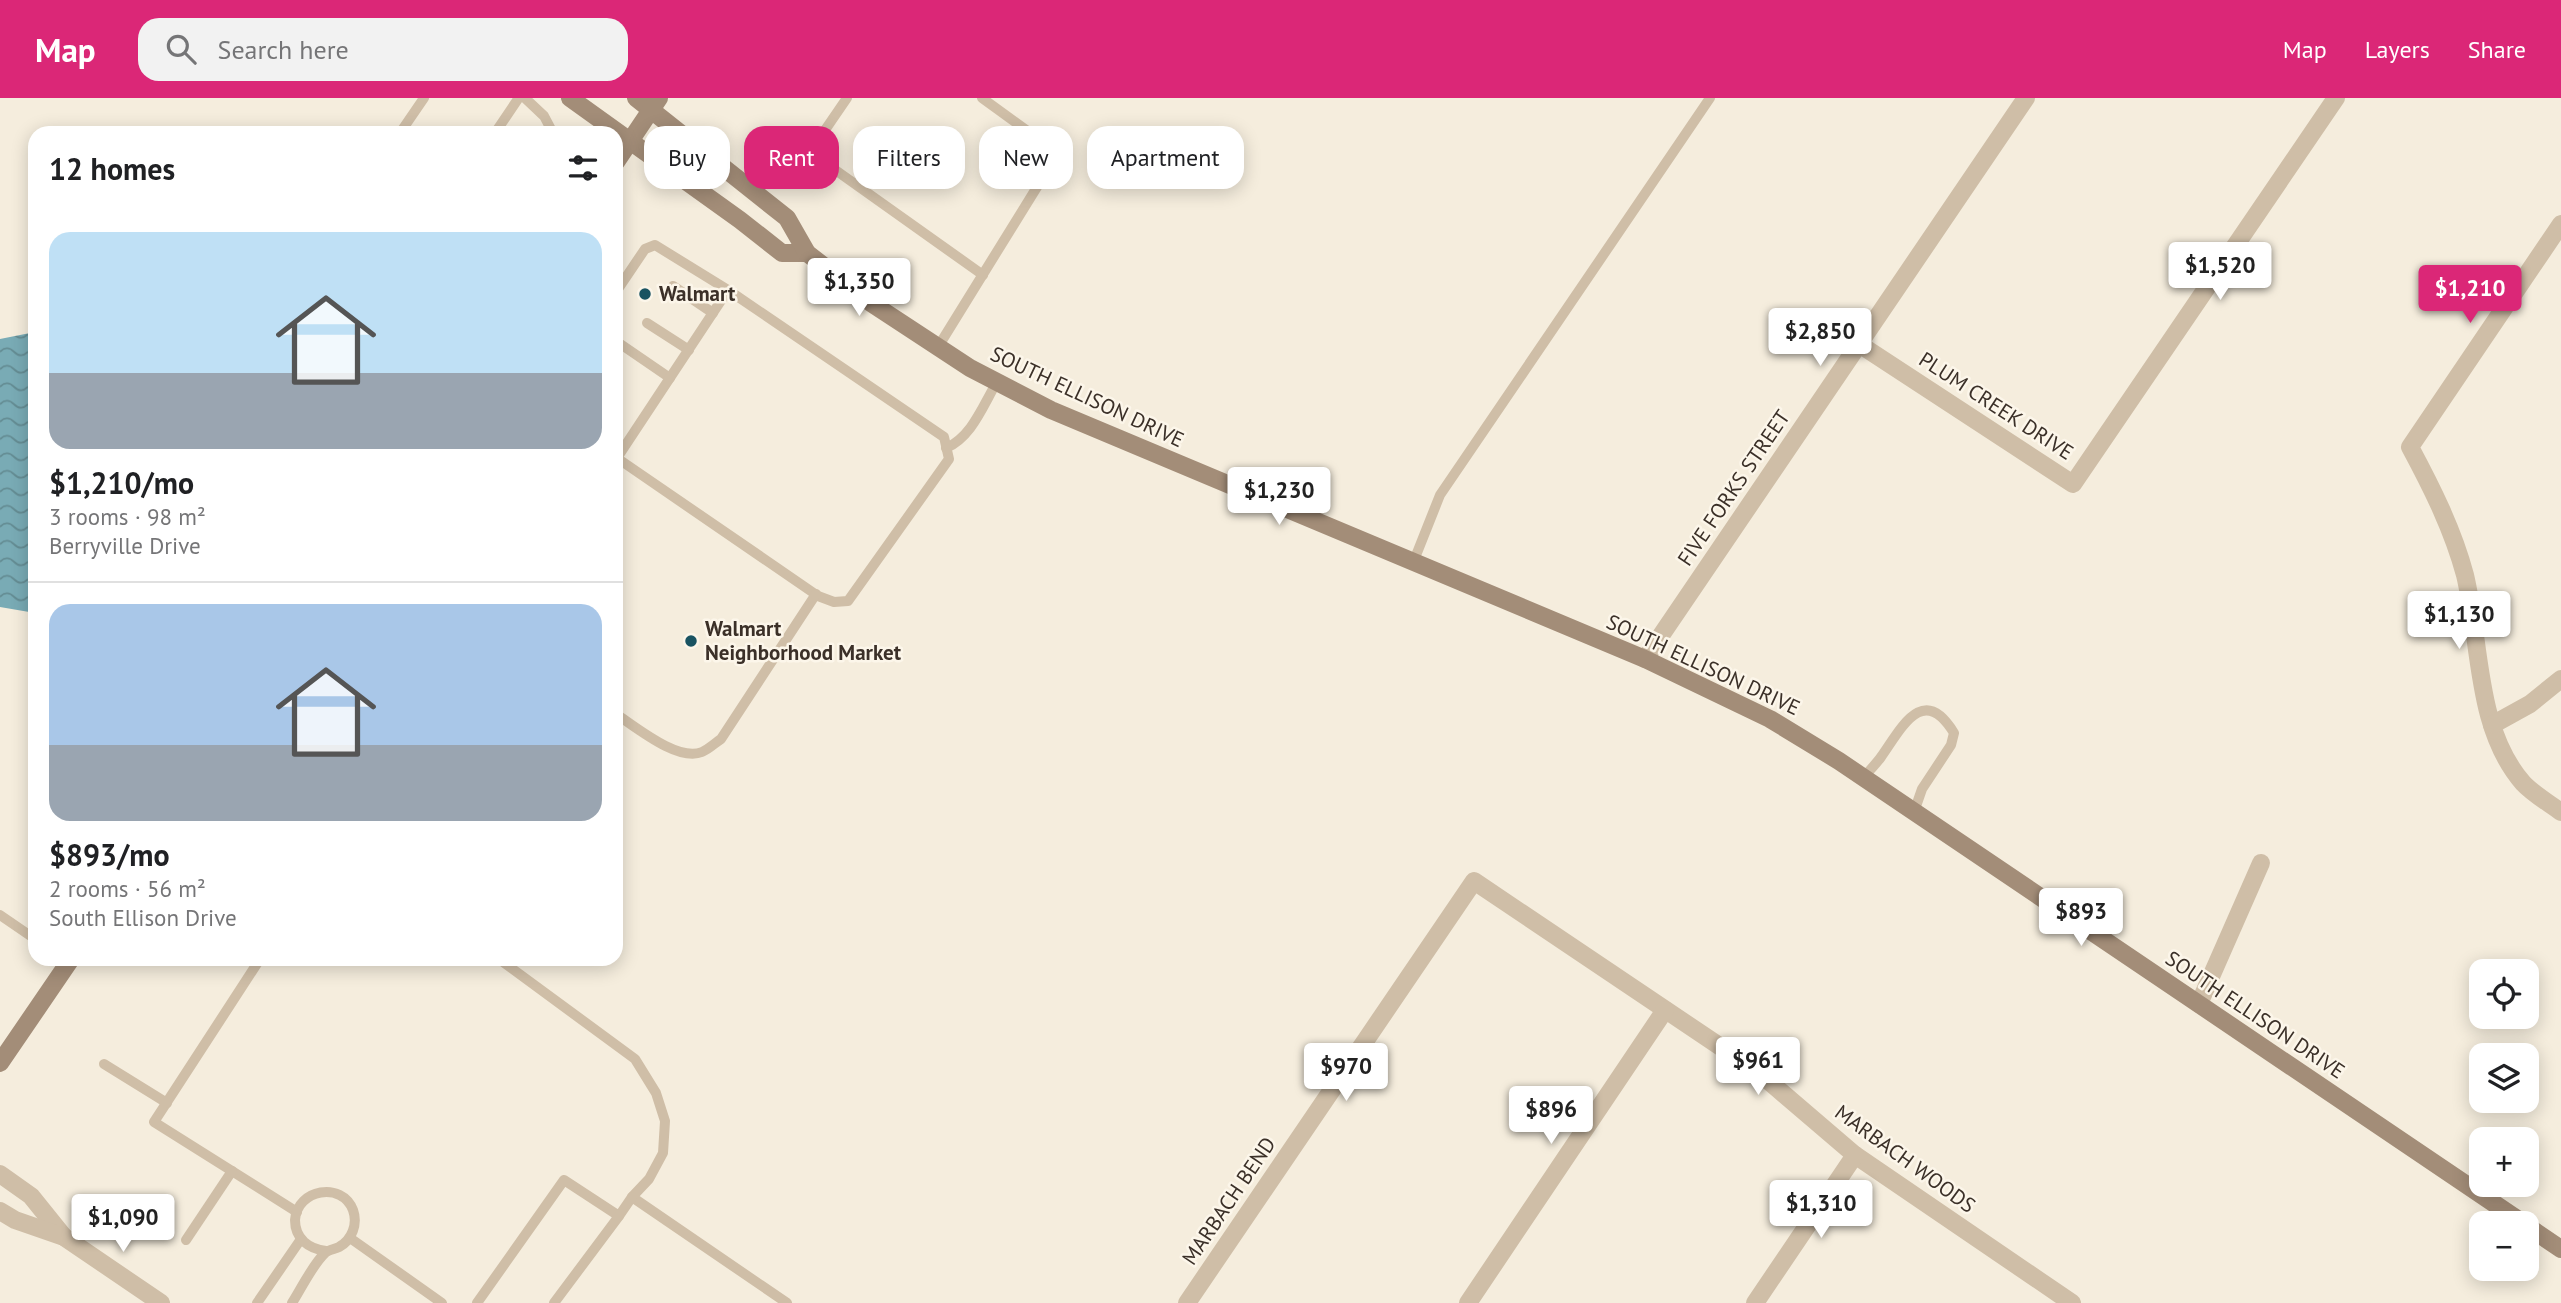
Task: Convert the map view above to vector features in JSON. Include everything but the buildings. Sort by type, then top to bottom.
[{"type":"street","name":"SOUTH ELLISON DRIVE","points":[[570,98],[611,126]]},
{"type":"street","name":"SOUTH ELLISON DRIVE","points":[[636,98],[656,104],[787,218],[807,253],[872,303],[938,347],[1051,410],[1645,659],[1770,719],[1914,812],[2506,1211]]},
{"type":"street","name":"FIVE FORKS STREET","points":[[1645,659],[2026,98]]},
{"type":"street","name":"PLUM CREEK DRIVE","points":[[1859,344],[2073,484],[2336,98]]},
{"type":"street","points":[[623,152],[656,104]]},
{"type":"street","name":"SOUTH ELLISON DRIVE","points":[[623,134],[782,253],[807,253]]},
{"type":"street","points":[[2561,224],[2410,447],[2435,494],[2464,572],[2491,725],[2510,765],[2524,784],[2561,812]]},
{"type":"street","points":[[2491,725],[2530,704],[2561,679]]},
{"type":"street","points":[[2199,1004],[2261,863]]},
{"type":"street","name":"MARBACH WOODS","points":[[1474,881],[1758,1072],[1855,1155],[2060,1300]]},
{"type":"street","name":"MARBACH BEND","points":[[1187,1303],[1474,881]]},
{"type":"street","points":[[0,1063],[64,966]]},
{"type":"street","points":[[1468,1303],[1665,1010]]},
{"type":"street","points":[[1755,1303],[1855,1155]]},
{"type":"street","points":[[0,1174],[31,1196],[64,1237]]},
{"type":"street","points":[[0,1211],[15,1220],[64,1237],[161,1303]]},
{"type":"street","name":"SOUTH ELLISON DRIVE","points":[[2539,1234],[2561,1249]]},
{"type":"lane","points":[[405,126],[424,98]]},
{"type":"lane","points":[[502,126],[519,98],[544,116],[549,126]]},
{"type":"lane","points":[[847,98],[810,152],[983,275]]},
{"type":"lane","points":[[938,347],[1058,153],[982,98]]},
{"type":"lane","points":[[1413,563],[1440,495],[1710,98]]},
{"type":"lane","points":[[623,284],[640,264],[645,249],[655,245],[728,290],[944,437],[949,459],[848,601],[834,602],[816,594],[623,463]]},
{"type":"lane","points":[[673,286],[713,313]]},
{"type":"lane","points":[[623,448],[728,290]]},
{"type":"lane","points":[[646,323],[689,350]]},
{"type":"lane","points":[[623,346],[670,378]]},
{"type":"lane","points":[[946,447],[958,443],[967,432],[997,382]]},
{"type":"lane","points":[[623,718],[668,747],[685,753],[701,752],[721,739],[816,594]]},
{"type":"lane","points":[[1863,778],[1905,720],[1917,712],[1934,712],[1945,719],[1954,733],[1951,745],[1922,789],[1914,812]]},
{"type":"lane","points":[[0,915],[28,934]]},
{"type":"lane","points":[[255,966],[154,1122],[297,1212]]},
{"type":"lane","points":[[509,966],[635,1059],[656,1093],[665,1121],[663,1153],[649,1179],[632,1197],[554,1303]]},
{"type":"lane","points":[[104,1064],[167,1103]]},
{"type":"lane","points":[[186,1240],[232,1171]]},
{"type":"lane","points":[[477,1303],[564,1180],[618,1216]]},
{"type":"lane","points":[[329,1191],[338,1194],[347,1200],[355,1218],[350,1238],[344,1245],[326,1251],[308,1246],[301,1239],[295,1221],[297,1212],[309,1196],[329,1191]]},
{"type":"lane","points":[[632,1197],[787,1303]]},
{"type":"lane","points":[[350,1238],[442,1303]]},
{"type":"lane","points":[[257,1303],[301,1239]]},
{"type":"lane","points":[[292,1303],[326,1251]]},
{"type":"water","points":[[28,333],[28,612],[0,607],[0,339]]},
{"type":"place","name":"Walmart","points":[[645,294]]},
{"type":"place","name":"Walmart Neighborhood Market","points":[[691,641]]}]
